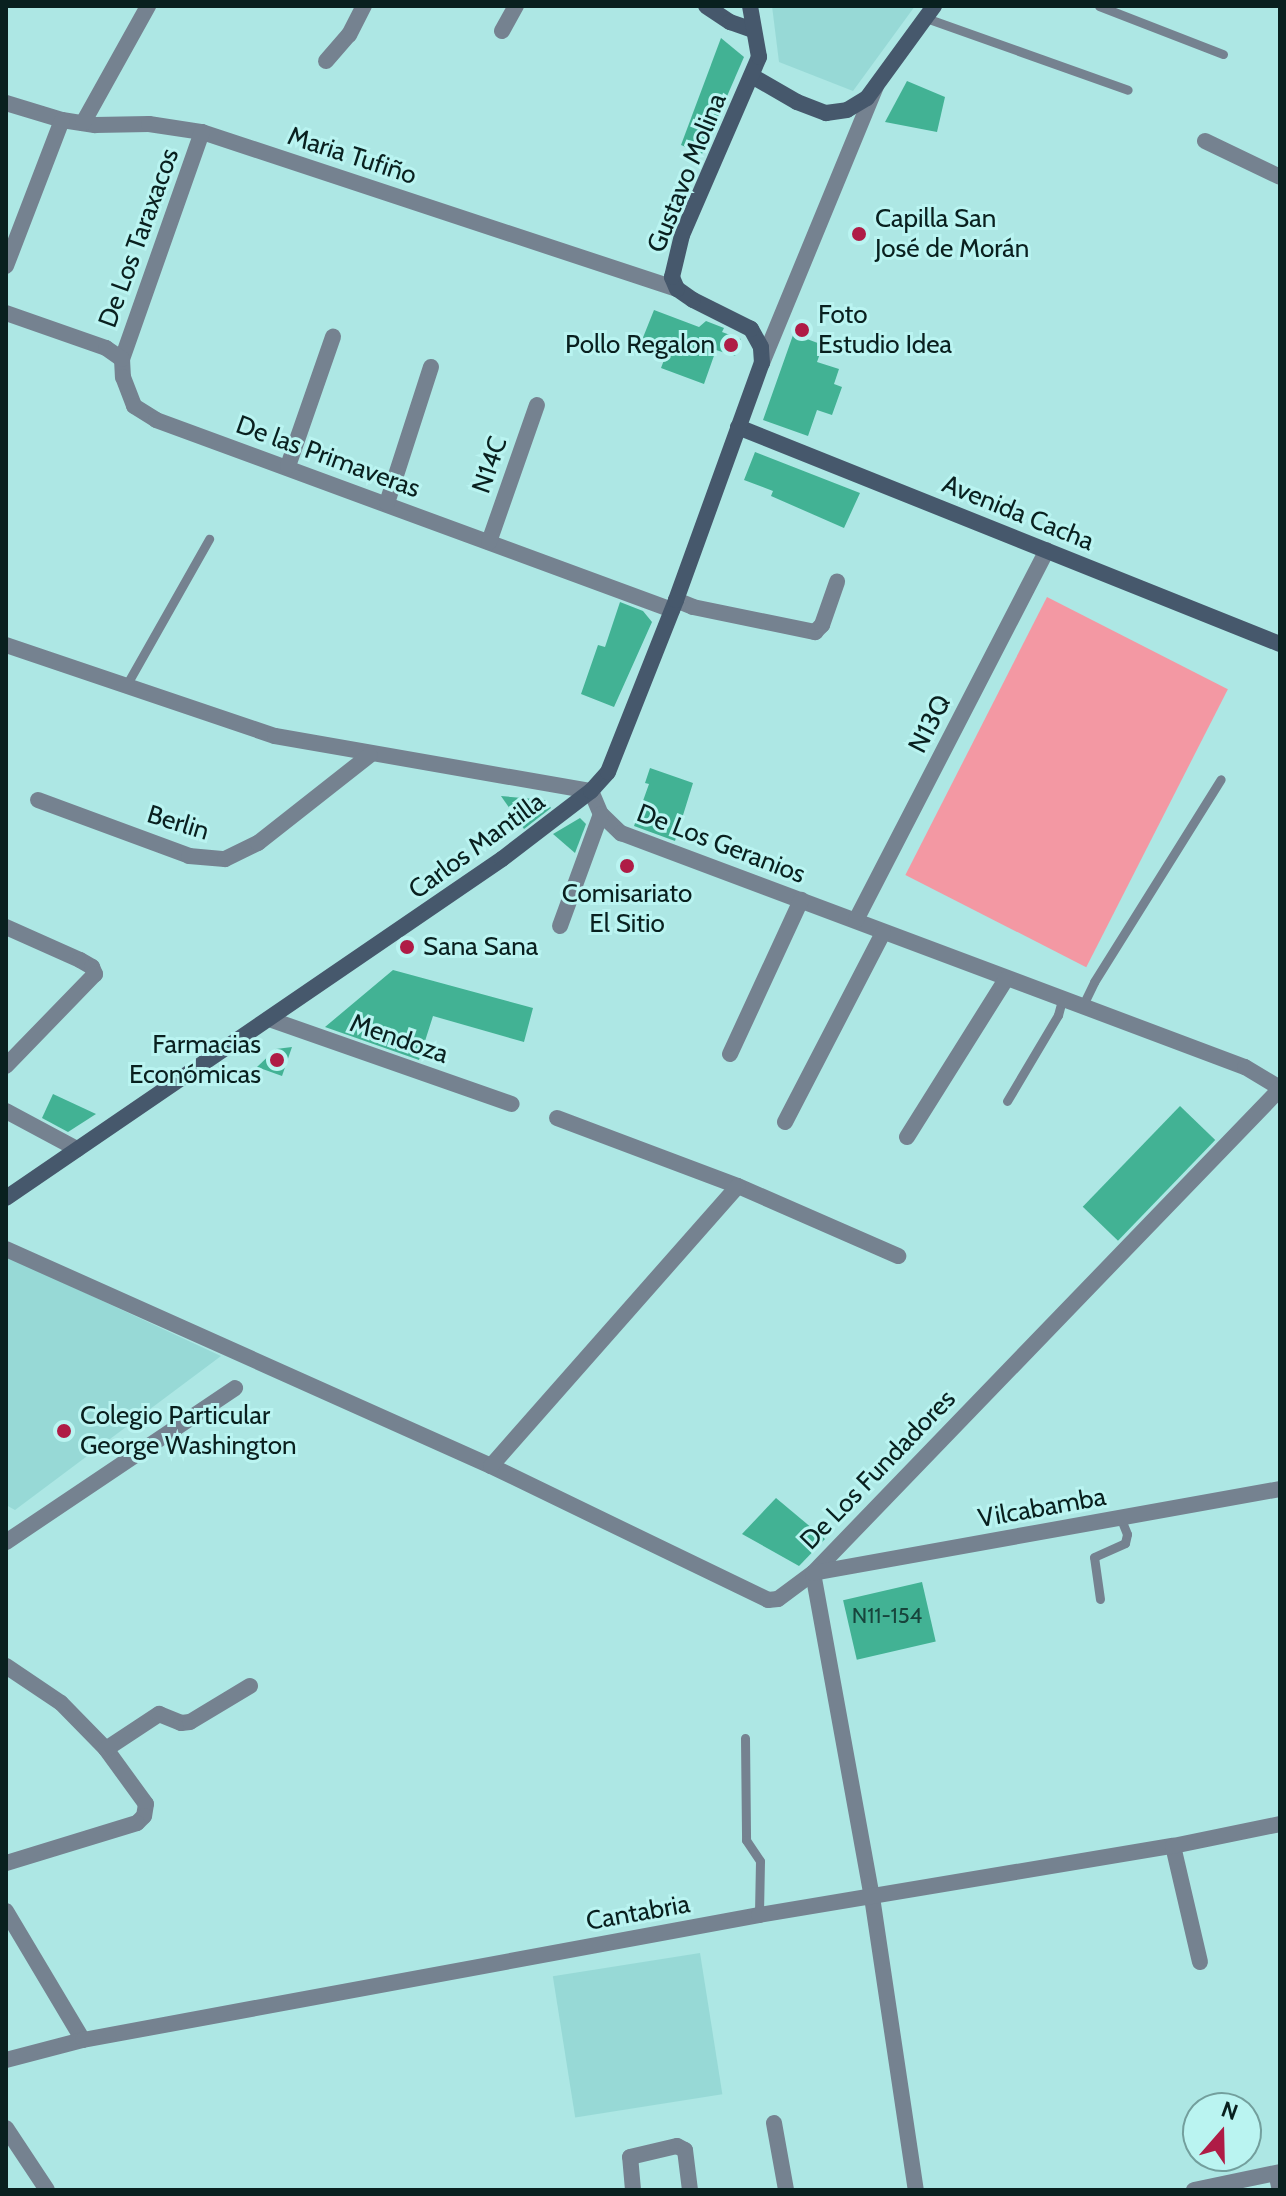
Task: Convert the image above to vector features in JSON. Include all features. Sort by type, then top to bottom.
[{"type":"street","points":[[83,123],[148,6]]},
{"type":"street","points":[[326,61],[349,35],[364,6]]},
{"type":"street","points":[[502,31],[516,6]]},
{"type":"street","points":[[706,6],[730,22],[753,30]]},
{"type":"street","name":"Gustavo Molina","points":[[677,289],[672,277],[673,263],[682,235],[759,57],[750,6]]},
{"type":"street","points":[[752,76],[797,102],[826,113],[857,105],[876,87],[930,12]]},
{"type":"street","points":[[762,363],[876,87]]},
{"type":"street","name":"Maria Tufiño","points":[[6,103],[62,120],[149,124],[202,132],[677,289]]},
{"type":"street","points":[[6,266],[62,120]]},
{"type":"street","name":"De Los Taraxacos","points":[[122,359],[202,132]]},
{"type":"street","points":[[1205,141],[1280,177]]},
{"type":"street","points":[[677,289],[751,329],[761,347],[762,363]]},
{"type":"street","points":[[6,313],[106,348],[122,359]]},
{"type":"street","points":[[288,466],[333,337]]},
{"type":"street","name":"De las Primaveras","points":[[122,359],[128,396],[144,414],[489,542],[674,605],[815,632],[822,625],[837,582]]},
{"type":"street","name":"Carlos Mantilla","points":[[6,1198],[502,859],[591,791],[612,763],[674,605],[762,363]]},
{"type":"street","points":[[387,503],[431,367]]},
{"type":"street","name":"N14C","points":[[489,542],[537,405]]},
{"type":"street","name":"Avenida Cacha","points":[[738,427],[1280,644]]},
{"type":"street","name":"N13Q","points":[[856,920],[1047,550]]},
{"type":"street","points":[[6,645],[275,736],[370,755],[591,791]]},
{"type":"street","name":"Berlin","points":[[38,800],[189,856],[225,859],[258,843],[370,755]]},
{"type":"street","name":"De Los Geranios","points":[[591,791],[601,814],[621,833],[1245,1067],[1280,1089]]},
{"type":"street","points":[[560,926],[601,814]]},
{"type":"street","points":[[730,1054],[801,900]]},
{"type":"street","points":[[6,927],[92,967],[95,974],[88,985],[6,1066]]},
{"type":"street","points":[[785,1122],[883,933]]},
{"type":"street","points":[[907,1137],[1006,979]]},
{"type":"street","name":"Mendoza","points":[[269,1019],[512,1104]]},
{"type":"street","name":"De Los Fundadores","points":[[916,2190],[872,1897],[813,1573],[1280,1089]]},
{"type":"street","points":[[6,1111],[77,1149]]},
{"type":"street","points":[[557,1118],[738,1186],[898,1256]]},
{"type":"street","points":[[491,1466],[738,1186]]},
{"type":"street","points":[[6,1249],[491,1466],[768,1600],[778,1599],[813,1573]]},
{"type":"street","points":[[6,1542],[235,1388]]},
{"type":"street","name":"Vilcabamba","points":[[813,1573],[1280,1489]]},
{"type":"street","points":[[6,1666],[61,1703],[106,1749],[146,1804],[144,1816],[137,1823],[6,1863]]},
{"type":"street","points":[[106,1749],[159,1714],[181,1723],[190,1722],[250,1686]]},
{"type":"street","name":"Cantabria","points":[[6,2060],[83,2040],[759,1915],[1173,1846],[1280,1824]]},
{"type":"street","points":[[1173,1846],[1200,1962]]},
{"type":"street","points":[[6,1911],[83,2040]]},
{"type":"street","points":[[774,2123],[786,2190]]},
{"type":"street","points":[[6,2128],[47,2190]]},
{"type":"street","points":[[633,2190],[630,2157],[677,2146],[685,2150],[690,2190]]},
{"type":"street","points":[[1194,2190],[1276,2178]]},
{"type":"lane","points":[[1099,6],[1223,54]]},
{"type":"lane","points":[[930,12],[1128,90]]},
{"type":"lane","points":[[127,684],[209,539]]},
{"type":"lane","points":[[1082,1007],[1094,982],[1221,779]]},
{"type":"lane","points":[[1007,1101],[1058,1015],[1062,1000]]},
{"type":"lane","points":[[1100,1599],[1094,1557],[1125,1543],[1127,1534],[1121,1519]]},
{"type":"lane","points":[[745,1738],[746,1840],[760,1861],[759,1915]]},
{"type":"shaded area","points":[[772,6],[915,6],[853,91],[779,62]]},
{"type":"shaded area","points":[[1047,597],[1228,689],[1086,967],[905,875]]},
{"type":"shaded area","name":"Colegio Particular George Washington","points":[[6,1256],[221,1356],[15,1510],[6,1505]]},
{"type":"shaded area","points":[[700,1953],[722,2094],[575,2118],[553,1976]]},
{"type":"building","points":[[721,38],[744,57],[702,154],[681,145]]},
{"type":"building","points":[[907,81],[945,97],[937,132],[885,122]]},
{"type":"building","points":[[654,310],[699,327],[706,321],[724,328],[722,332],[741,339],[735,356],[716,350],[704,384],[661,368],[664,360],[638,350]]},
{"type":"building","points":[[798,321],[812,326],[807,339],[823,345],[817,362],[839,369],[834,384],[842,387],[832,415],[817,410],[808,436],[763,420]]},
{"type":"building","points":[[755,452],[860,493],[844,528],[771,496],[773,491],[744,480]]},
{"type":"building","points":[[620,602],[643,611],[652,622],[614,707],[581,694],[598,645],[605,647]]},
{"type":"building","points":[[650,768],[693,783],[675,841],[634,826],[649,784],[645,783]]},
{"type":"building","points":[[501,796],[545,800],[551,808],[524,829]]},
{"type":"building","points":[[580,818],[586,824],[575,853],[553,834]]},
{"type":"building","points":[[393,970],[533,1008],[524,1042],[433,1016],[419,1060],[325,1027]]},
{"type":"building","points":[[292,1047],[282,1076],[257,1067],[276,1049]]},
{"type":"building","points":[[53,1094],[96,1114],[68,1132],[42,1118]]},
{"type":"building","points":[[1180,1106],[1215,1140],[1118,1241],[1083,1207]]},
{"type":"building","points":[[776,1498],[825,1539],[799,1566],[742,1534]]},
{"type":"building","points":[[922,1582],[936,1641],[857,1660],[843,1600]]},
{"type":"place","name":"Capilla San José de Morán","points":[[859,234]]},
{"type":"place","name":"Foto Estudio Idea","points":[[802,330]]},
{"type":"place","name":"Pollo Regalon","points":[[731,345]]},
{"type":"place","name":"Comisariato El Sitio","points":[[627,866]]},
{"type":"place","name":"Sana Sana","points":[[407,947]]},
{"type":"place","name":"Farmacias Económicas","points":[[277,1060]]},
{"type":"place","name":"Colegio Particular George Washington","points":[[64,1431]]}]
